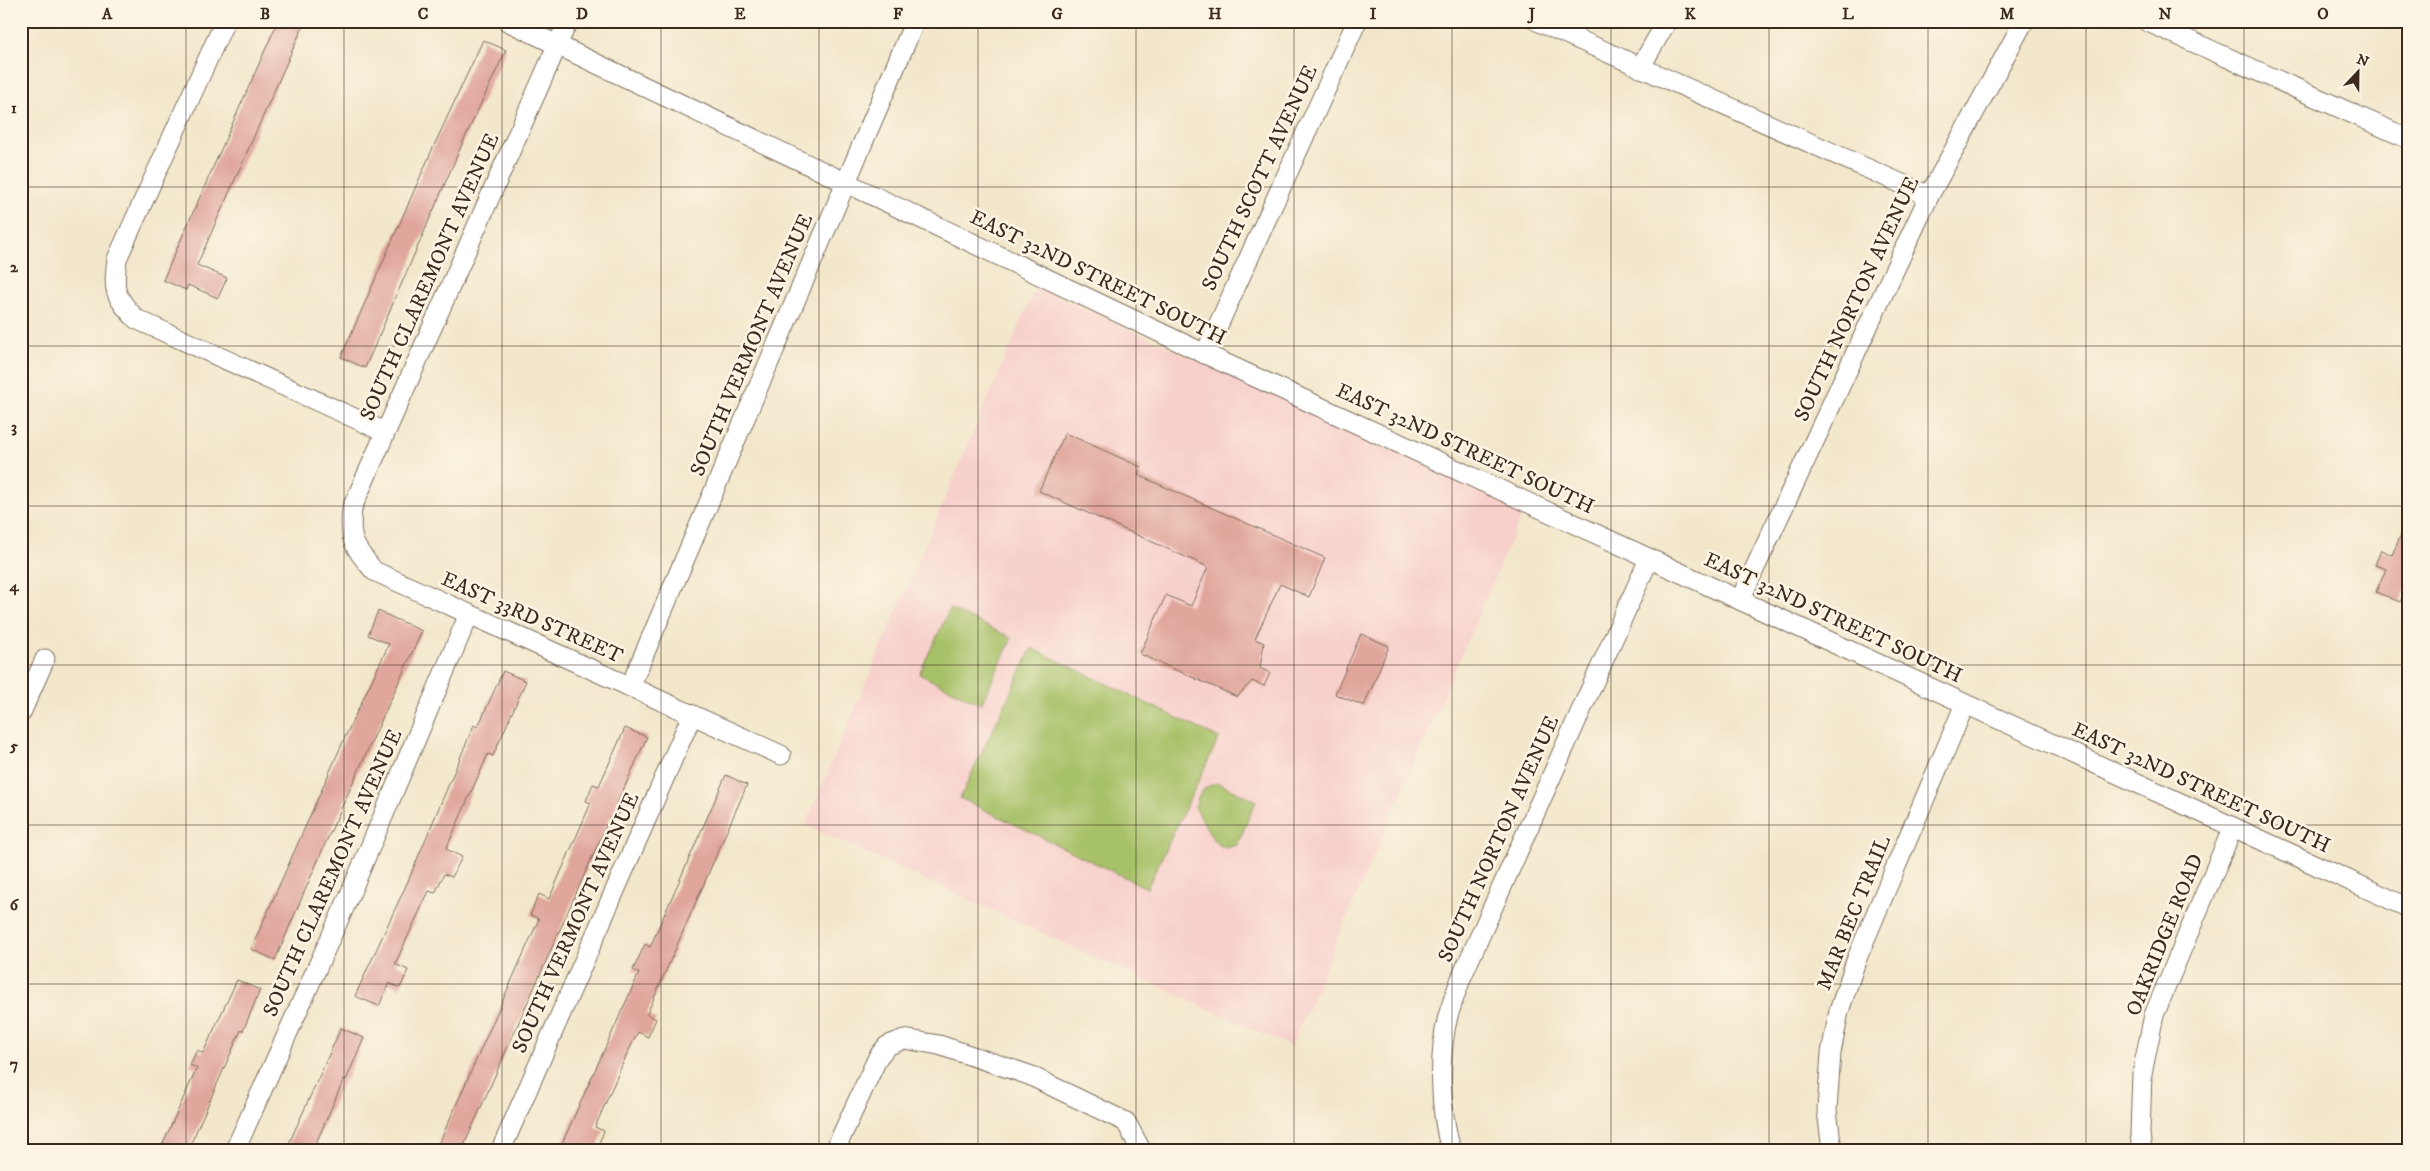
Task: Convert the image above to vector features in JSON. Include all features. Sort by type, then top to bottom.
[{"type":"street","points":[[225,21],[117,260],[114,284],[122,304],[136,319],[385,432]]},
{"type":"street","name":"EAST 32ND STREET SOUTH","points":[[507,21],[1205,354],[2409,908]]},
{"type":"street","name":"SOUTH CLAREMONT AVENUE","points":[[360,553],[354,546],[350,531],[352,508],[568,21]]},
{"type":"street","name":"SOUTH VERMONT AVENUE","points":[[630,687],[915,21]]},
{"type":"street","name":"SOUTH SCOTT AVENUE","points":[[1205,354],[1357,21]]},
{"type":"street","points":[[1538,21],[1929,196]]},
{"type":"street","points":[[1640,68],[1667,21]]},
{"type":"street","name":"SOUTH NORTON AVENUE","points":[[1740,600],[1929,196],[2024,21]]},
{"type":"street","points":[[2146,21],[2409,139]]},
{"type":"street","name":"EAST 33RD STREET","points":[[360,553],[374,571],[781,755]]},
{"type":"street","name":"SOUTH NORTON AVENUE","points":[[1451,1150],[1447,1134],[1441,1061],[1451,1009],[1466,967],[1649,559]]},
{"type":"street","name":"SOUTH CLAREMONT AVENUE","points":[[235,1150],[348,899],[469,614]]},
{"type":"street","points":[[21,713],[45,659]]},
{"type":"street","name":"MAR BEC TRAIL","points":[[1832,1150],[1828,1110],[1831,1053],[1839,1012],[1857,958],[1965,704]]},
{"type":"street","name":"SOUTH VERMONT AVENUE","points":[[501,1150],[692,715]]},
{"type":"street","name":"OAKRIDGE ROAD","points":[[2142,1150],[2140,1134],[2142,1074],[2154,1016],[2233,827]]},
{"type":"street","points":[[835,1150],[878,1057],[887,1046],[904,1039],[939,1045],[1029,1075],[1126,1122],[1141,1149]]},
{"type":"shaded area","points":[[1036,286],[1524,510],[1291,1047],[805,825]]},
{"type":"green space","points":[[950,609],[1012,638],[981,704],[919,674]]},
{"type":"green space","points":[[1032,648],[1219,738],[1147,888],[960,798]]},
{"type":"green space","points":[[1218,783],[1256,801],[1237,845],[1224,848],[1214,841],[1195,807],[1202,791]]},
{"type":"building","points":[[278,21],[291,21],[303,26],[197,265],[227,278],[218,298],[188,285],[186,290],[163,280]]},
{"type":"building","points":[[483,40],[506,50],[463,142],[365,368],[341,357],[432,150]]},
{"type":"building","points":[[1065,433],[1141,467],[1138,475],[1325,558],[1309,597],[1280,584],[1255,639],[1264,643],[1260,668],[1270,673],[1264,686],[1252,681],[1237,697],[1140,654],[1166,595],[1191,606],[1208,567],[1039,491]]},
{"type":"building","points":[[2409,517],[2409,583],[2400,602],[2376,592],[2386,569],[2375,565],[2381,550],[2392,555]]},
{"type":"building","points":[[378,611],[422,631],[325,844],[275,960],[251,949],[346,735],[389,644],[368,635]]},
{"type":"building","points":[[1361,634],[1389,646],[1364,706],[1335,694]]},
{"type":"building","points":[[503,671],[526,681],[493,756],[488,754],[446,849],[462,857],[452,877],[444,874],[435,893],[429,891],[395,964],[408,970],[400,988],[389,983],[379,1006],[355,996],[408,881],[474,725],[477,727],[481,720]]},
{"type":"building","points":[[625,728],[647,737],[617,804],[622,807],[616,820],[610,817],[462,1150],[436,1150],[539,919],[530,915],[539,894],[549,899],[591,803],[586,801],[593,784],[599,786]]},
{"type":"building","points":[[726,775],[747,785],[647,1014],[656,1019],[648,1037],[638,1032],[627,1054],[595,1127],[604,1131],[597,1148],[588,1144],[585,1150],[559,1150],[639,973],[633,970],[645,944],[650,947]]},
{"type":"building","points":[[237,980],[260,990],[243,1031],[241,1030],[188,1150],[160,1150],[197,1068],[190,1065],[197,1050],[203,1053]]},
{"type":"building","points":[[341,1028],[364,1038],[346,1080],[344,1079],[313,1150],[286,1150]]}]
